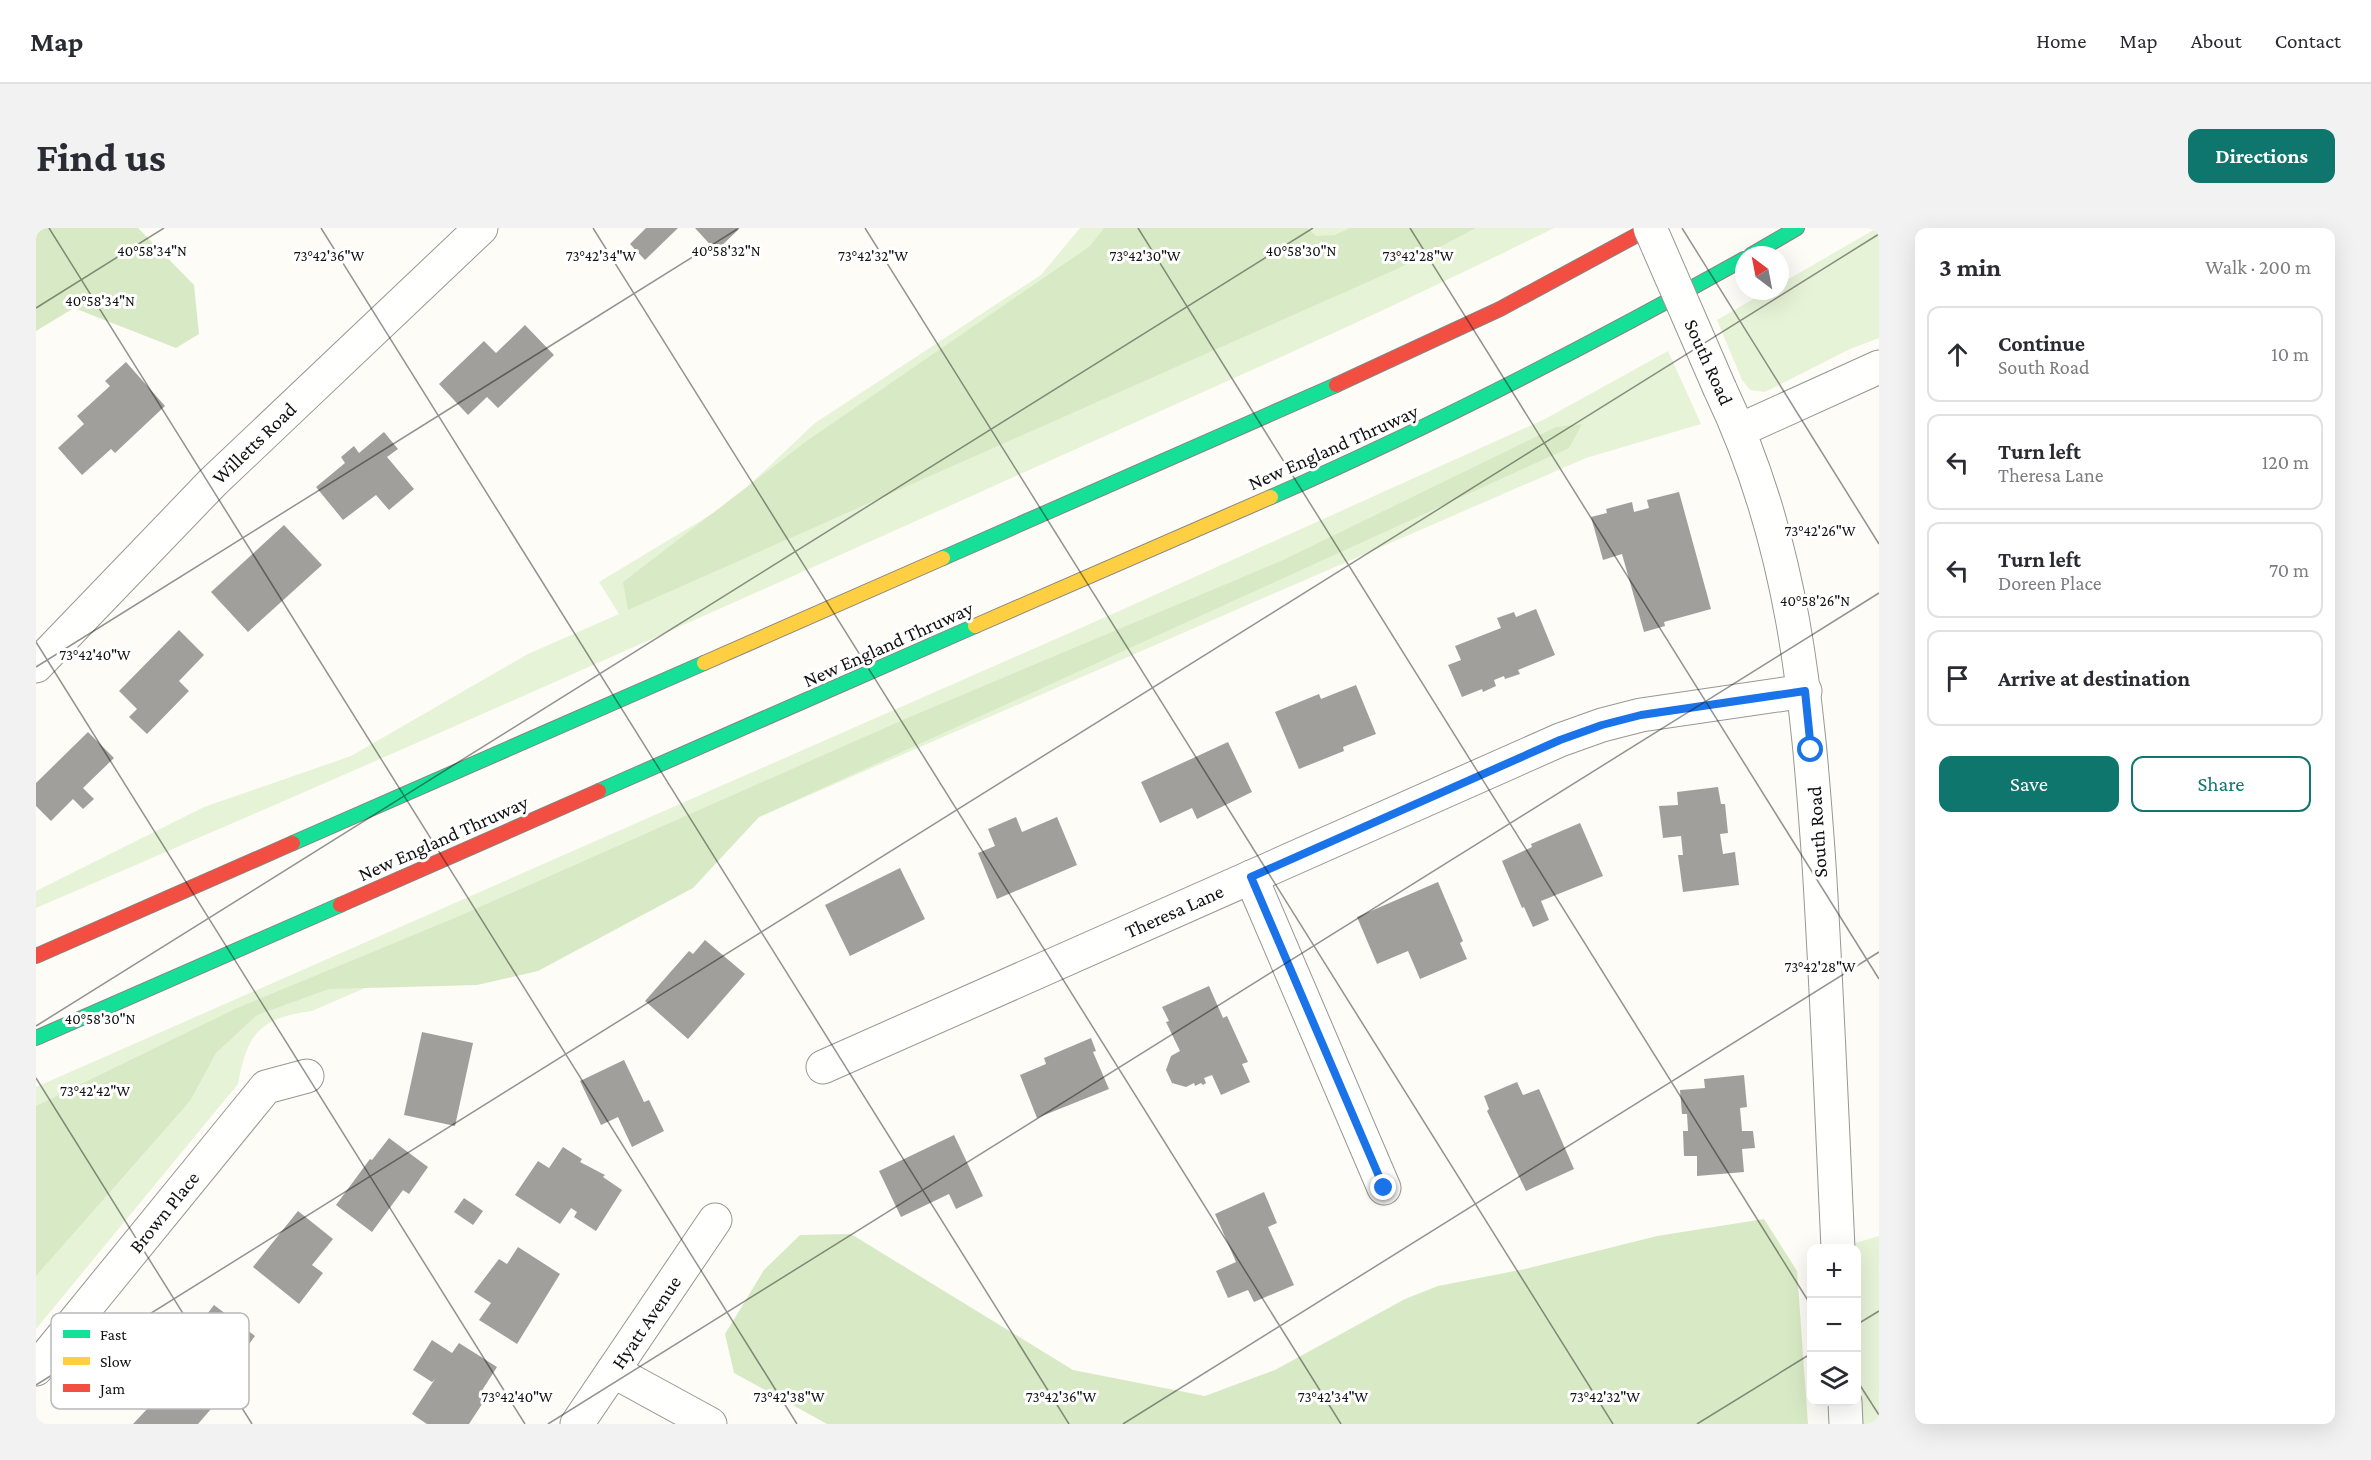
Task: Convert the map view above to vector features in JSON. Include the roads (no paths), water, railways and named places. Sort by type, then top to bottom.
[{"type":"highway","points":[[36,956],[1393,360],[1500,309],[1650,228]]},
{"type":"highway","points":[[1766,246],[1797,228]]},
{"type":"highway","name":"New England Thruway","points":[[36,1038],[1443,419],[1548,366],[1735,264]]},
{"type":"street","name":"Willetts Road","points":[[36,666],[213,482],[481,228]]},
{"type":"street","name":"South Road","points":[[1650,228],[1740,430],[1757,476],[1774,534],[1797,637],[1805,691],[1822,906],[1838,1244]]},
{"type":"street","points":[[1740,430],[1879,367]]},
{"type":"street","name":"Theresa Lane","points":[[823,1067],[1560,740],[1602,725],[1641,715],[1805,691]]},
{"type":"street","points":[[1251,877],[1384,1188]]},
{"type":"street","name":"Brown Place","points":[[82,1313],[266,1087],[307,1076]]},
{"type":"street","name":"Hyatt Avenue","points":[[577,1424],[715,1220]]},
{"type":"street","name":"Brown Place","points":[[36,1369],[51,1351]]},
{"type":"street","points":[[613,1371],[710,1424]]},
{"type":"street","points":[[1845,1406],[1846,1424]]}]
